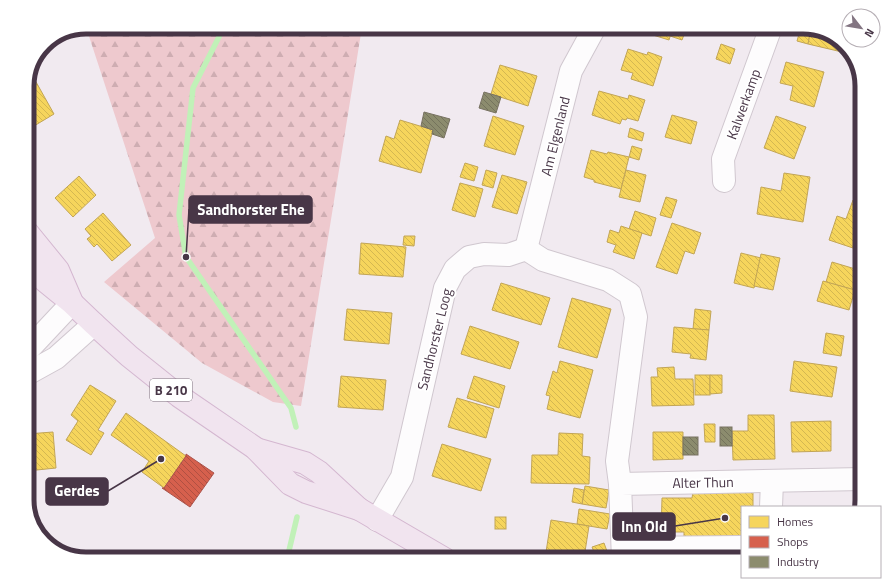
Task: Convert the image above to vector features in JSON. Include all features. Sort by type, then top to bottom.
[{"type":"main road","name":"B 210","points":[[34,241],[58,270],[72,303]]},
{"type":"main road","name":"B 210","points":[[34,268],[45,281],[72,303],[129,356],[179,396],[255,448],[290,484],[306,492],[368,514],[433,552]]},
{"type":"street","name":"Am Elgenland","points":[[526,249],[572,72],[591,34]]},
{"type":"street","name":"Kalwerkamp","points":[[724,181],[723,159],[768,34]]},
{"type":"street","points":[[526,249],[544,260],[608,280],[630,294],[636,317],[617,461],[620,484],[623,552]]},
{"type":"street","name":"Sandhorster Loog","points":[[368,514],[402,477],[445,288],[455,269],[469,257],[484,254],[508,255],[526,249]]},
{"type":"street","points":[[34,344],[72,303]]},
{"type":"street","points":[[34,370],[56,358],[94,324]]},
{"type":"street","name":"Alter Thun","points":[[620,484],[855,479]]},
{"type":"street","points":[[771,506],[772,481]]},
{"type":"street","points":[[657,552],[741,547]]},
{"type":"green space","points":[[88,34],[361,34],[301,406],[273,402],[202,363],[104,282],[155,238]]},
{"type":"building: Homes","points":[[650,34],[671,34],[669,40]]},
{"type":"building: Homes","points":[[671,34],[684,34],[682,40],[670,36]]},
{"type":"building: Homes","points":[[799,34],[810,34],[808,44],[797,41]]},
{"type":"building: Homes","points":[[810,34],[823,38],[832,43],[842,52],[808,44]]},
{"type":"building: Homes","points":[[721,44],[735,49],[730,64],[716,59]]},
{"type":"building: Homes","points":[[628,49],[647,55],[648,52],[662,57],[653,86],[631,79],[633,73],[621,70]]},
{"type":"building: Homes","points":[[786,62],[824,72],[814,107],[790,100],[793,86],[780,83]]},
{"type":"building: Homes","points":[[500,65],[537,76],[528,106],[491,94]]},
{"type":"building: Homes","points":[[35,79],[54,114],[34,126]]},
{"type":"building: Homes","points":[[599,91],[628,99],[629,95],[645,100],[638,121],[627,118],[626,120],[622,119],[620,124],[592,115]]},
{"type":"building: Homes","points":[[672,115],[697,122],[691,144],[665,137]]},
{"type":"building: Homes","points":[[493,116],[524,126],[515,155],[484,146]]},
{"type":"building: Homes","points":[[776,116],[806,127],[794,159],[764,148]]},
{"type":"building: Homes","points":[[400,120],[433,130],[421,173],[379,161],[386,136],[394,139]]},
{"type":"building: Homes","points":[[630,128],[644,133],[642,141],[628,137]]},
{"type":"building: Homes","points":[[632,146],[642,149],[639,160],[629,157]]},
{"type":"building: Homes","points":[[591,150],[629,157],[621,189],[594,182],[594,180],[584,177]]},
{"type":"building: Homes","points":[[465,163],[478,167],[474,181],[460,177]]},
{"type":"building: Homes","points":[[486,170],[497,173],[493,188],[482,185]]},
{"type":"building: Homes","points":[[626,170],[646,175],[640,202],[619,197]]},
{"type":"building: Homes","points":[[784,173],[810,177],[803,222],[757,214],[761,187],[781,191]]},
{"type":"building: Homes","points":[[502,175],[527,182],[517,214],[492,207]]},
{"type":"building: Homes","points":[[79,176],[96,195],[73,217],[55,198]]},
{"type":"building: Homes","points":[[460,183],[483,189],[475,217],[452,210]]},
{"type":"building: Homes","points":[[666,197],[677,200],[671,218],[660,215]]},
{"type":"building: Homes","points":[[853,200],[855,201],[855,249],[829,240],[837,216],[846,219]]},
{"type":"building: Homes","points":[[635,211],[656,218],[651,236],[629,229]]},
{"type":"building: Homes","points":[[103,213],[131,245],[112,261],[97,244],[94,247],[87,239],[91,236],[85,229]]},
{"type":"building: Homes","points":[[672,223],[701,233],[694,254],[685,251],[677,274],[656,267]]},
{"type":"building: Homes","points":[[621,226],[642,233],[634,259],[613,252],[616,245],[607,242],[610,230],[619,233]]},
{"type":"building: Homes","points":[[404,236],[415,236],[414,246],[403,245]]},
{"type":"building: Homes","points":[[361,243],[406,247],[403,277],[359,274]]},
{"type":"building: Homes","points":[[741,253],[761,258],[754,288],[734,283]]},
{"type":"building: Homes","points":[[761,254],[780,258],[773,290],[754,286]]},
{"type":"building: Homes","points":[[832,262],[855,269],[855,290],[826,282]]},
{"type":"building: Homes","points":[[823,281],[855,290],[849,310],[817,301]]},
{"type":"building: Homes","points":[[501,283],[550,298],[541,325],[492,310]]},
{"type":"building: Homes","points":[[572,298],[611,309],[597,358],[558,347]]},
{"type":"building: Homes","points":[[347,309],[392,313],[389,344],[344,340]]},
{"type":"building: Homes","points":[[695,309],[711,311],[709,330],[693,329]]},
{"type":"building: Homes","points":[[470,326],[519,342],[510,369],[461,354]]},
{"type":"building: Homes","points":[[674,327],[709,330],[706,360],[690,358],[691,354],[672,352]]},
{"type":"building: Homes","points":[[826,333],[844,336],[841,356],[823,353]]},
{"type":"building: Homes","points":[[560,361],[593,370],[580,418],[547,409],[550,396],[546,395],[553,371],[557,373]]},
{"type":"building: Homes","points":[[794,361],[837,367],[832,397],[790,391]]},
{"type":"building: Homes","points":[[674,367],[675,379],[693,379],[694,405],[652,406],[651,377],[658,377],[657,368]]},
{"type":"building: Homes","points":[[695,375],[710,375],[710,395],[695,395]]},
{"type":"building: Homes","points":[[710,375],[722,375],[722,393],[710,394]]},
{"type":"building: Homes","points":[[341,376],[386,380],[383,410],[338,407]]},
{"type":"building: Homes","points":[[474,376],[505,386],[499,408],[467,398]]},
{"type":"building: Homes","points":[[90,385],[116,401],[98,430],[104,433],[91,455],[66,440],[78,421],[71,415]]},
{"type":"building: Homes","points":[[457,398],[494,409],[486,438],[448,427]]},
{"type":"building: Homes","points":[[126,413],[186,456],[164,488],[142,472],[149,461],[111,435]]},
{"type":"building: Homes","points":[[748,415],[774,415],[775,459],[733,460],[732,431],[748,431]]},
{"type":"building: Homes","points":[[831,421],[831,451],[792,452],[791,422]]},
{"type":"building: Homes","points":[[704,424],[715,424],[715,442],[705,442]]},
{"type":"building: Homes","points":[[53,432],[56,468],[34,470],[34,433]]},
{"type":"building: Homes","points":[[653,432],[683,432],[683,459],[653,460]]},
{"type":"building: Homes","points":[[559,433],[583,434],[582,456],[590,457],[589,484],[531,483],[532,455],[558,455]]},
{"type":"building: Homes","points":[[442,444],[491,459],[481,491],[432,476]]},
{"type":"building: Homes","points":[[585,486],[609,490],[606,508],[582,504]]},
{"type":"building: Homes","points":[[574,488],[584,490],[582,504],[572,502]]},
{"type":"building: Homes","points":[[693,492],[753,492],[753,506],[741,506],[741,540],[684,540],[684,532],[661,532],[662,498],[692,498]]},
{"type":"building: Homes","points":[[579,509],[610,514],[607,529],[577,524]]},
{"type":"building: Homes","points":[[495,517],[506,517],[506,529],[495,529]]},
{"type":"building: Homes","points":[[551,520],[589,526],[585,552],[546,552]]},
{"type":"building: Homes","points":[[604,543],[607,552],[594,552],[592,547]]},
{"type":"building: Shops","points":[[186,454],[214,473],[190,507],[162,488],[164,488]]},
{"type":"building: Industry","points":[[484,92],[501,97],[496,113],[479,108]]},
{"type":"building: Industry","points":[[424,112],[450,119],[444,138],[432,134],[433,130],[421,126]]},
{"type":"building: Industry","points":[[720,427],[732,427],[732,446],[720,446]]},
{"type":"building: Industry","points":[[683,437],[698,437],[698,455],[683,455]]},
{"type":"waterway","points":[[220,34],[193,88],[179,215],[186,257],[291,408],[296,427]]},
{"type":"waterway","points":[[289,552],[297,517]]},
{"type":"place","name":"Sandhorster Ehe","points":[[186,257]]},
{"type":"place","name":"Gerdes","points":[[161,459]]},
{"type":"place","name":"Inn Old","points":[[725,518]]}]
